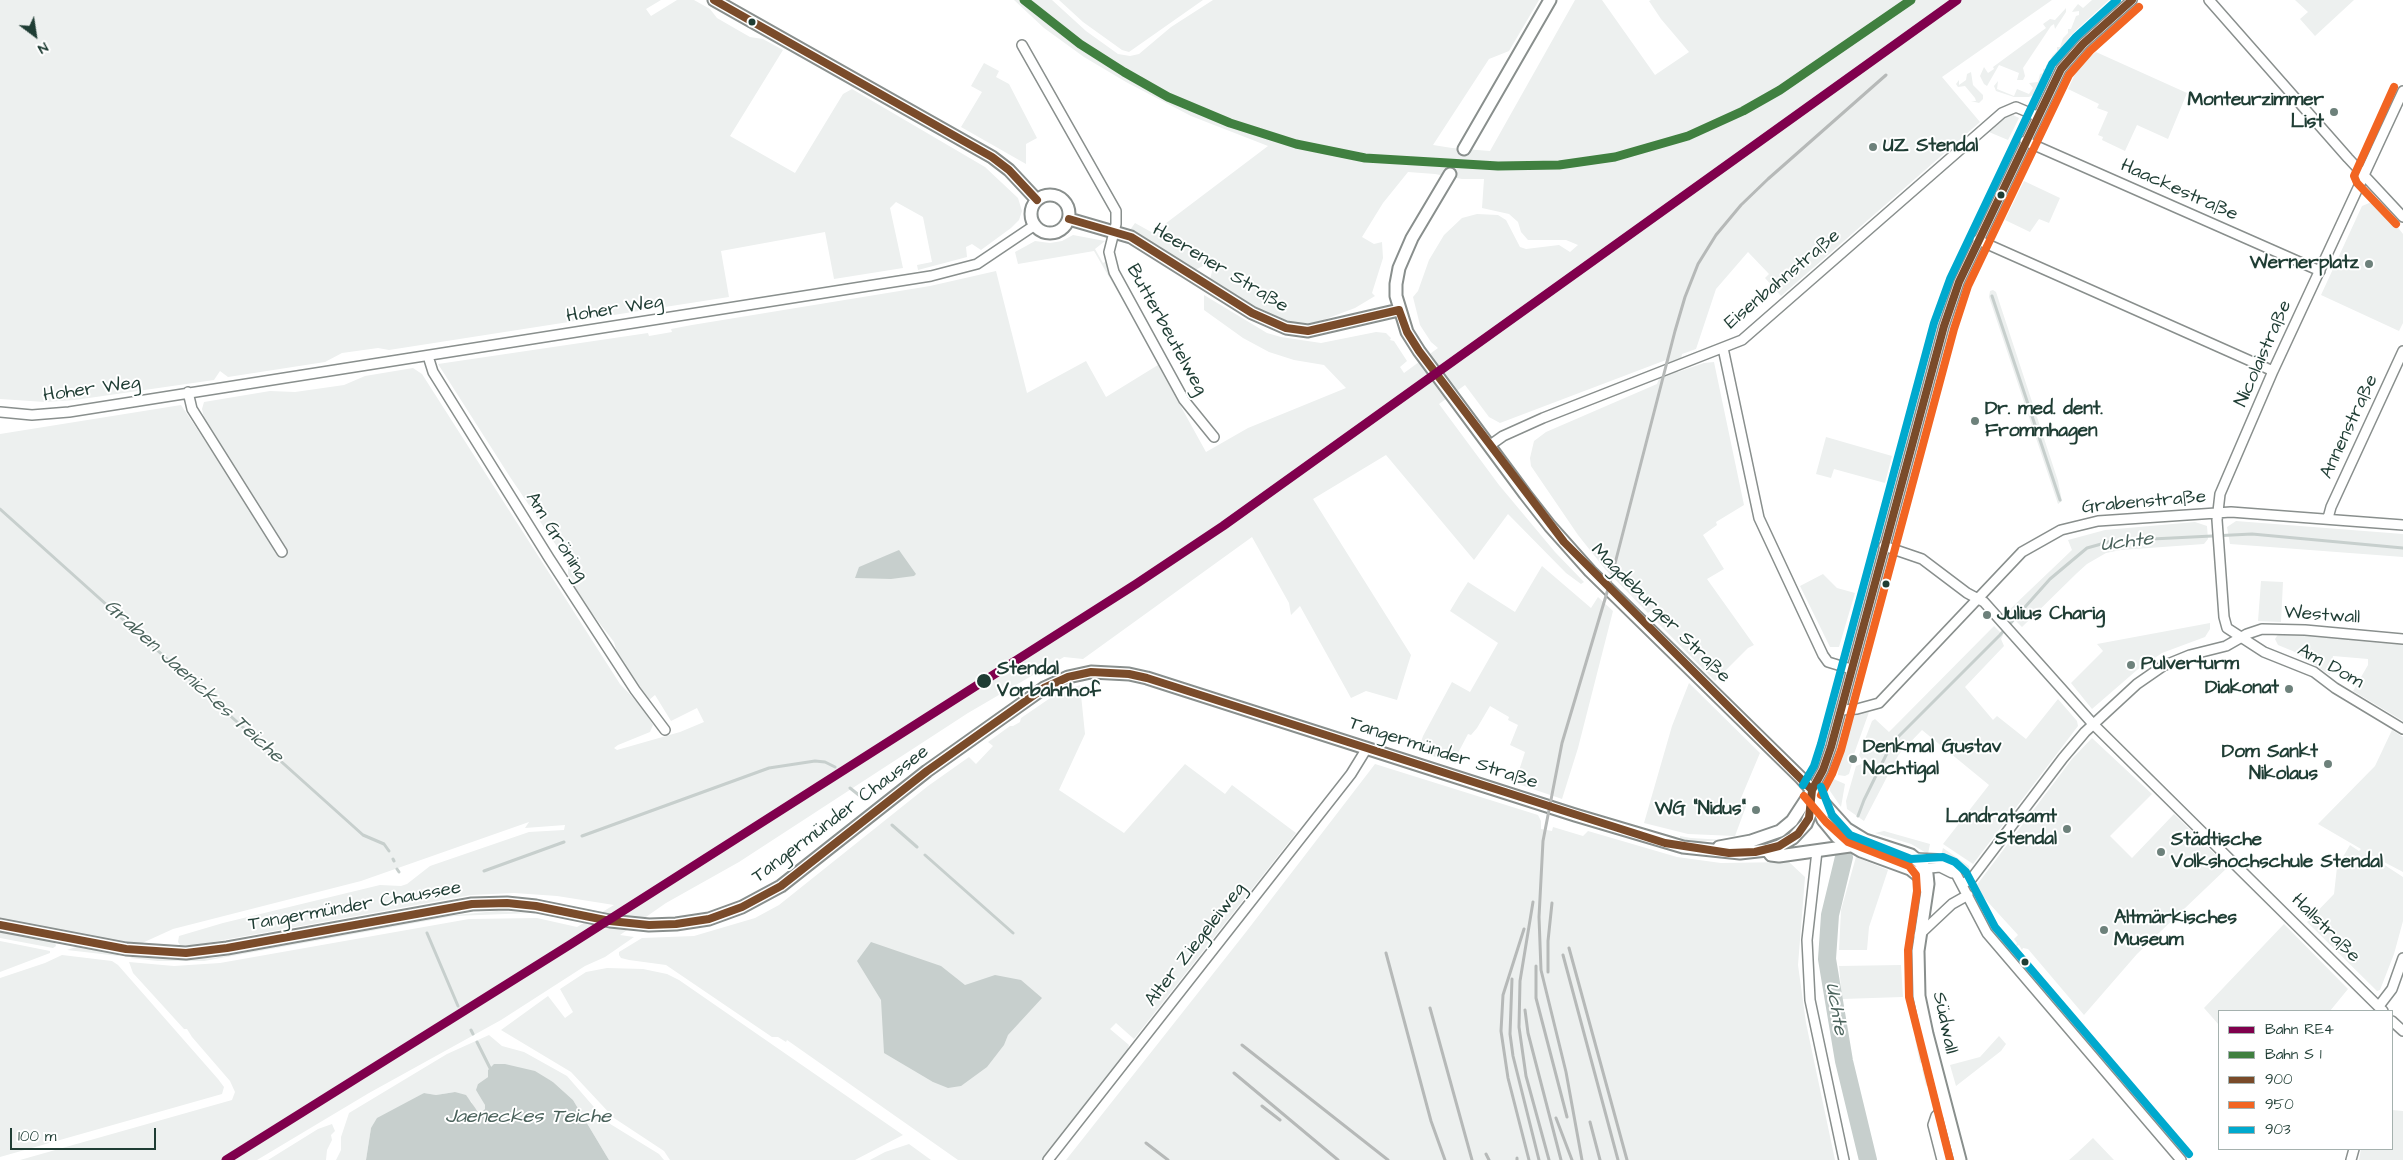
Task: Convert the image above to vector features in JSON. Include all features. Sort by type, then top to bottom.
[{"type":"main road","points":[[714,0],[992,157],[1009,170],[1037,200]]},
{"type":"main road","points":[[1464,150],[1550,0]]},
{"type":"main road","name":"Magdeburger Straße","points":[[1450,174],[1402,260],[1396,284],[1399,310],[1407,332],[1451,395],[1550,526],[1577,557],[1812,790],[1819,812],[1829,829],[1850,846]]},
{"type":"main road","points":[[1047,194],[1063,199],[1069,208],[1069,219],[1063,228],[1054,233],[1043,231],[1035,225],[1031,214],[1037,200],[1047,194]]},
{"type":"main road","name":"Heerener Straße","points":[[1069,219],[1131,237],[1252,313],[1286,328],[1308,331],[1399,310]]},
{"type":"main road","name":"Tangermünder Chaussee","points":[[0,925],[126,949],[186,953],[227,948],[472,904],[522,904],[622,923],[676,924],[700,921],[732,912],[781,886],[926,771],[1033,695],[1057,681],[1091,672],[1117,672],[1146,678],[1178,688]]},
{"type":"main road","name":"Tangermünder Straße","points":[[1178,688],[1665,843],[1698,849],[1740,853],[1767,850]]},
{"type":"main road","points":[[1812,790],[1811,812],[1803,828],[1788,841],[1767,850],[1771,855],[1779,856],[1850,846],[1910,869],[1920,877],[1927,891]]},
{"type":"main road","points":[[1812,790],[1839,822],[1854,834],[1916,858],[1925,868],[1928,878],[1927,891]]},
{"type":"main road","name":"Tangermünder Straße","points":[[1698,849],[1736,845],[1770,836],[1792,821],[1812,790]]},
{"type":"main road","name":"Südwall","points":[[1927,891],[1919,936],[1917,967],[1920,1005],[1960,1160]]},
{"type":"street","points":[[1812,790],[1824,767],[1841,710],[1944,326],[1959,282],[2037,116],[2061,70],[2073,54],[2132,0]]},
{"type":"street","points":[[2210,0],[2364,176],[2403,217]]},
{"type":"street","points":[[1022,45],[1116,211],[1116,224],[1113,231]]},
{"type":"street","name":"Nicolaistraße","points":[[2240,638],[2226,624],[2218,544],[2217,512],[2220,494],[2273,371],[2403,91]]},
{"type":"street","name":"Eisenbahnstraße","points":[[1489,446],[1503,436],[1543,418],[1742,340],[2006,110],[2016,107],[2037,116]]},
{"type":"street","name":"Haackestraße","points":[[2026,141],[2320,271]]},
{"type":"street","name":"Hoher Weg","points":[[0,412],[32,415],[69,412],[945,274],[970,267],[986,259],[1035,225]]},
{"type":"street","name":"Butterbeutelweg","points":[[1113,231],[1108,252],[1114,272],[1184,400],[1214,437]]},
{"type":"street","points":[[1978,240],[2273,371]]},
{"type":"street","points":[[1723,348],[1757,512],[1823,655],[1832,664],[1851,669]]},
{"type":"street","name":"Annenstraße","points":[[2328,518],[2331,507],[2403,351]]},
{"type":"street","name":"Am Gröning","points":[[428,356],[433,372],[544,550],[635,690],[665,730]]},
{"type":"street","points":[[188,392],[192,409],[282,552]]},
{"type":"street","name":"Grabenstraße","points":[[1841,710],[1857,709],[1879,703],[2022,552],[2062,530],[2098,521],[2217,512],[2328,518],[2403,526]]},
{"type":"street","name":"Hallstraße","points":[[1884,546],[1922,559],[1967,593],[1984,602],[2093,724],[2381,1009]]},
{"type":"street","name":"Westwall","points":[[1963,884],[1972,878],[2037,791],[2093,724],[2137,684],[2163,666],[2190,655],[2226,646],[2253,632],[2271,629],[2403,639]]},
{"type":"street","name":"Am Dom","points":[[2240,638],[2264,652],[2314,672],[2335,688],[2403,728]]},
{"type":"street","name":"Alter Ziegeleiweg","points":[[1048,1160],[1345,782],[1367,748]]},
{"type":"street","points":[[1817,850],[1807,940],[1810,1000],[1844,1160]]},
{"type":"street","points":[[1916,858],[1937,859],[1946,862],[1953,868],[1987,933],[2181,1160]]},
{"type":"street","points":[[1910,869],[1934,866],[1946,869],[1963,884]]},
{"type":"street","points":[[1919,936],[1952,904],[1968,894]]},
{"type":"street","points":[[2381,1009],[2392,989],[2403,958]]},
{"type":"street","points":[[1942,1160],[1934,1125],[1936,1116],[1946,1106]]},
{"type":"shaded area","points":[[0,0],[661,0],[646,9],[651,16],[677,0],[694,0],[710,9],[717,18],[750,37],[763,39],[783,50],[730,136],[795,173],[843,94],[852,89],[985,167],[1018,198],[1022,211],[1019,220],[1011,228],[981,250],[972,244],[966,247],[967,257],[918,270],[917,265],[932,262],[923,217],[896,202],[890,208],[903,268],[834,279],[825,232],[721,251],[729,297],[389,350],[378,348],[342,353],[325,362],[228,377],[220,371],[214,380],[75,400],[45,402],[0,399]]},
{"type":"shaded area","points":[[1014,0],[1052,0],[1086,31],[1118,54],[1130,56],[1139,54],[1171,27],[1213,0],[1539,0],[1509,51],[1489,59],[1433,145],[1490,151],[1575,0],[1602,0],[1655,75],[1689,52],[1661,19],[1649,1],[1651,0],[2052,0],[1942,77],[1980,122],[1781,296],[1765,278],[1769,274],[1748,252],[1716,289],[1696,349],[1682,354],[1678,372],[1704,363],[1714,362],[1744,505],[1716,522],[1717,525],[1703,535],[1724,569],[1707,579],[1754,645],[1748,648],[1715,681],[1654,619],[1658,614],[1653,609],[1648,613],[1605,569],[1578,535],[1531,466],[1530,458],[1534,441],[1546,432],[1657,384],[1666,360],[1500,423],[1489,417],[1465,385],[1439,404],[1499,485],[1555,552],[1584,582],[1581,584],[1566,573],[1508,514],[1474,560],[1386,455],[1313,499],[1411,655],[1397,700],[1366,691],[1351,698],[1300,606],[1291,615],[1289,603],[1252,537],[1083,659],[1064,657],[968,713],[739,862],[666,903],[620,935],[634,937],[605,957],[585,966],[501,1020],[369,1093],[257,1160],[20,1160],[232,1100],[235,1092],[230,1081],[187,1029],[184,1029],[133,973],[129,962],[174,966],[220,963],[469,919],[537,918],[577,927],[614,905],[557,896],[514,893],[471,895],[196,945],[180,945],[178,942],[179,936],[223,923],[380,885],[401,886],[407,884],[430,866],[529,832],[564,830],[565,825],[525,828],[529,822],[361,881],[173,929],[140,944],[126,944],[0,919],[0,434],[181,405],[223,468],[232,462],[204,418],[202,409],[204,402],[270,391],[295,392],[344,385],[365,376],[413,368],[422,374],[620,684],[642,707],[653,725],[650,732],[618,745],[614,748],[617,750],[680,732],[704,722],[697,708],[671,721],[655,695],[649,700],[640,689],[617,653],[614,642],[577,594],[568,574],[568,567],[572,563],[567,556],[564,557],[510,477],[438,364],[648,333],[649,336],[672,332],[671,329],[692,325],[930,286],[996,271],[1027,393],[1086,361],[1106,397],[1158,365],[1206,452],[1248,428],[1346,388],[1324,365],[1294,360],[1269,352],[1243,338],[1204,310],[1204,295],[1267,333],[1281,337],[1321,343],[1376,332],[1386,333],[1391,338],[1390,340],[1394,341],[1407,361],[1400,367],[1404,373],[1438,348],[1431,342],[1420,325],[1413,297],[1418,291],[1429,260],[1444,235],[1462,218],[1477,214],[1498,215],[1506,220],[1520,247],[1526,249],[1559,245],[1570,252],[1578,245],[1566,240],[1528,240],[1521,232],[1518,222],[1509,214],[1482,208],[1484,179],[1462,179],[1408,172],[1383,203],[1362,237],[1374,244],[1382,242],[1383,258],[1372,293],[1375,296],[1355,308],[1315,323],[1296,324],[1271,316],[1210,279],[1213,268],[1207,264],[1195,270],[1130,230],[1135,223],[1153,233],[1268,146],[1191,116],[1126,82],[1084,57],[1044,28]]},
{"type":"shaded area","points":[[1059,0],[1203,0],[1129,52],[1122,50],[1083,22]]},
{"type":"shaded area","points":[[2092,0],[2109,0],[2071,35],[2055,57],[2035,94],[2029,97],[2014,97],[1996,91],[1994,86],[1998,81],[1997,89],[2014,96],[2017,89],[2029,94],[2033,88],[2029,83],[2038,82],[2043,69],[2046,69],[2046,65],[2049,65],[2052,56],[2057,51],[2057,47],[2060,47],[2063,38],[2068,33],[2068,29],[2071,29],[2076,16],[2079,15],[2079,11],[2072,12],[2074,9],[2078,4],[2083,8]]},
{"type":"shaded area","points":[[2295,0],[2354,0],[2315,36],[2300,19],[2308,12]]},
{"type":"shaded area","points":[[2066,8],[2066,12],[2055,29],[2054,24],[2023,68],[2025,76],[2023,80],[2017,80],[2019,73],[1999,65],[1987,86],[1984,84],[1980,76],[1984,67],[1988,73],[1994,69],[1993,67],[2046,28],[2043,24],[2050,19],[2055,20]]},
{"type":"shaded area","points":[[2096,52],[2187,93],[2168,139],[2137,125],[2125,151],[2102,140],[2103,137],[2098,135],[2108,112],[2097,108],[2099,104],[2068,89],[2079,66]]},
{"type":"shaded area","points":[[984,63],[999,71],[996,77],[1009,84],[1037,138],[1026,144],[1026,164],[961,127],[982,92],[971,86]]},
{"type":"shaded area","points":[[1971,72],[1973,85],[1983,95],[1983,99],[1979,103],[1971,101],[1976,101],[1965,86],[1958,87],[1956,84],[1959,80],[1959,85],[1966,80],[1967,74]]},
{"type":"shaded area","points":[[2013,115],[2019,118],[2008,140],[1989,132],[2005,118]]},
{"type":"shaded area","points":[[2024,181],[2060,198],[2049,223],[2039,219],[2030,232],[2005,220]]},
{"type":"shaded area","name":"Wernerplatz","points":[[2374,201],[2379,203],[2403,234],[2403,323],[2399,331],[2321,295],[2362,206]]},
{"type":"shaded area","points":[[1073,235],[1105,241],[1095,249],[1103,263],[1107,261],[1129,307],[1127,308],[1094,251],[1018,264],[1015,252],[1035,241],[1050,243],[1062,241]]},
{"type":"shaded area","points":[[1990,291],[1996,292],[2058,481],[2062,501],[2058,504],[1989,297]]},
{"type":"shaded area","points":[[1826,437],[1892,456],[1885,483],[1834,469],[1831,478],[1816,474]]},
{"type":"shaded area","points":[[2236,521],[2403,534],[2403,557],[2230,544],[2227,527]]},
{"type":"shaded area","points":[[2195,522],[2207,526],[2208,539],[2204,544],[2121,550],[2106,553],[2087,564],[2022,627],[2007,612],[2072,550],[2068,540],[2105,530]]},
{"type":"shaded area","points":[[1542,566],[1591,608],[1598,597],[1613,611],[1578,748],[1562,799],[1515,783],[1525,752],[1510,745],[1518,725],[1508,720],[1509,717],[1490,706],[1477,728],[1471,735],[1468,734],[1458,753],[1456,764],[1418,751],[1423,736],[1452,682],[1470,692],[1498,643],[1450,611],[1468,582],[1515,612]]},
{"type":"shaded area","points":[[1823,574],[1837,588],[1855,593],[1839,647],[1830,647],[1800,586]]},
{"type":"shaded area","points":[[2261,581],[2283,582],[2281,622],[2258,621]]},
{"type":"shaded area","points":[[2210,623],[2210,629],[2205,637],[2162,653],[2137,670],[2092,709],[2071,683],[2103,651],[2097,644]]},
{"type":"shaded area","points":[[1994,626],[2003,635],[2001,639],[2004,646],[1965,687],[1993,720],[1997,716],[2026,739],[2058,699],[2077,721],[2078,726],[1973,864],[1943,844],[1989,785],[1922,730],[1899,754],[1864,821],[1847,809],[1846,801],[1856,766],[1864,763],[1859,755],[1872,721],[1875,719],[1889,732]]},
{"type":"shaded area","points":[[2279,633],[2403,642],[2403,721],[2353,691],[2368,665],[2368,659],[2333,656],[2330,675],[2295,652],[2278,645],[2275,639]]},
{"type":"shaded area","points":[[1689,683],[1760,753],[1741,798],[1748,801],[1735,836],[1688,834],[1644,823],[1672,726]]},
{"type":"shaded area","points":[[1080,685],[1085,734],[1059,790],[1124,833],[1185,764],[1225,794],[1232,785],[1296,833],[1134,1039],[1116,1023],[1110,1029],[1129,1045],[1127,1053],[1043,1160],[958,1160],[787,1040],[786,1042],[778,1037],[772,1037],[666,965],[629,960],[621,958],[619,955],[619,952],[642,938],[694,936],[755,918],[779,905],[928,786],[969,757],[976,764],[993,746],[988,742],[1010,726],[1020,722],[1021,718],[1059,692]]},
{"type":"shaded area","points":[[1869,712],[1854,754],[1849,758],[1852,764],[1849,774],[1845,776],[1838,775],[1839,756],[1850,719],[1855,714]]},
{"type":"shaded area","points":[[2392,730],[2403,737],[2403,872],[2363,851],[2403,877],[2403,921],[2394,954],[2380,990],[2377,991],[2307,922],[2334,894],[2337,867],[2350,845],[2359,851],[2361,849],[2318,824],[2375,766]]},
{"type":"shaded area","points":[[2092,738],[2152,794],[2110,836],[2132,858],[2174,814],[2228,867],[2137,954],[2084,1015],[2028,949],[2023,948],[2022,950],[2019,945],[2016,946],[2017,943],[2014,939],[2018,935],[1976,889],[1976,886],[2072,759]]},
{"type":"shaded area","points":[[1375,764],[1538,815],[1541,821],[1541,829],[1552,831],[1553,827],[1583,836],[1588,831],[1677,857],[1721,863],[1789,862],[1805,877],[1798,965],[1806,1023],[1835,1160],[1066,1160],[1246,932]]},
{"type":"shaded area","points":[[1829,777],[1845,784],[1841,807],[1830,791]]},
{"type":"shaded area","points":[[1884,831],[1930,844],[1928,854],[1911,844],[1875,833]]},
{"type":"shaded area","points":[[1680,836],[1725,840],[1693,842],[1680,840]]},
{"type":"shaded area","points":[[1943,848],[1969,866],[1970,874],[1963,874],[1957,866],[1941,856]]},
{"type":"shaded area","points":[[1856,857],[1888,870],[1869,927],[1867,950],[1839,950],[1841,910]]},
{"type":"shaded area","points":[[497,911],[531,913],[454,916],[204,961],[158,961],[130,958],[134,956],[171,959],[213,958],[435,917]]},
{"type":"shaded area","points":[[2284,924],[2348,989],[2331,1010],[2218,1010],[2218,1024],[2204,1008]]},
{"type":"shaded area","points":[[0,931],[55,942],[56,946],[53,948],[0,938]]},
{"type":"shaded area","points":[[1909,934],[1912,936],[1911,958],[1905,962]]},
{"type":"shaded area","points":[[0,941],[50,951],[50,953],[0,972]]},
{"type":"shaded area","points":[[79,946],[117,953],[119,956],[67,950]]},
{"type":"shaded area","points":[[62,955],[112,961],[118,965],[218,1079],[224,1087],[222,1094],[0,1157],[0,978],[45,963]]},
{"type":"shaded area","points":[[1901,965],[1903,997],[1842,999],[1839,966]]},
{"type":"shaded area","points":[[607,968],[643,969],[667,974],[679,980],[903,1135],[855,1160],[670,1160],[664,1151],[614,1118],[571,1072],[501,1030],[548,996],[565,1018],[573,1012],[560,989],[586,972]]},
{"type":"shaded area","points":[[1905,971],[1911,973],[1912,995],[1906,996]]},
{"type":"shaded area","points":[[1907,1002],[1913,1002],[1919,1027],[1913,1029]]},
{"type":"shaded area","points":[[489,1035],[502,1046],[524,1052],[567,1076],[607,1122],[659,1154],[664,1160],[609,1160],[573,1100],[553,1082],[545,1078],[488,1070],[488,1077],[478,1084],[486,1109],[481,1113],[474,1108],[471,1101],[455,1092],[436,1095],[424,1093],[371,1128],[366,1160],[336,1160],[341,1150],[341,1137],[349,1113],[447,1054]]},
{"type":"shaded area","points":[[1999,1036],[2006,1044],[2001,1051],[1956,1086],[1950,1065],[1980,1057]]},
{"type":"shaded area","points":[[1921,1037],[1924,1056],[1928,1060],[1920,1063],[1915,1039]]},
{"type":"shaded area","points":[[1930,1067],[1930,1079],[1934,1082],[1926,1086],[1922,1069]]},
{"type":"shaded area","points":[[2393,1110],[2403,1111],[2403,1160],[2359,1160],[2361,1150],[2393,1150]]},
{"type":"shaded area","points":[[1941,1120],[1944,1120],[1954,1160],[1950,1160],[1943,1129],[1937,1126]]},
{"type":"shaded area","points":[[332,1124],[335,1131],[331,1135],[332,1140],[327,1150],[326,1160],[268,1160],[318,1129]]},
{"type":"shaded area","points":[[2093,1138],[2114,1160],[2069,1160],[2077,1153]]},
{"type":"shaded area","points":[[909,1144],[931,1160],[870,1160],[885,1152]]},
{"type":"water","points":[[899,550],[916,574],[914,576],[891,579],[855,578],[859,567]]},
{"type":"water","points":[[871,942],[941,966],[965,985],[995,975],[1021,980],[1042,998],[1008,1035],[1004,1045],[987,1067],[961,1086],[948,1088],[933,1082],[884,1053],[881,1000],[857,961]]},
{"type":"water","name":"Jaeneckes Teiche","points":[[494,1064],[505,1064],[535,1071],[553,1082],[573,1100],[609,1160],[366,1160],[371,1128],[377,1118],[424,1093],[436,1095],[455,1092],[466,1095],[478,1112],[481,1113],[485,1109],[485,1105],[476,1090],[478,1084],[488,1077],[488,1070]]},
{"type":"waterway","points":[[1992,296],[2060,500]]},
{"type":"waterway","name":"Graben Jaenickes Teiche","points":[[0,509],[363,835],[384,844],[389,851]]},
{"type":"waterway","name":"Uchte","points":[[1858,816],[1892,743],[2000,635],[2050,579],[2087,548],[2112,541],[2252,534],[2403,548]]},
{"type":"waterway","points":[[582,836],[769,768],[815,761],[825,762],[835,767]]},
{"type":"waterway","points":[[850,788],[860,796]]},
{"type":"waterway","points":[[892,825],[917,847]]},
{"type":"waterway","points":[[484,871],[564,842]]},
{"type":"waterway","points":[[925,855],[1013,933]]},
{"type":"waterway","name":"Uchte","points":[[1844,857],[1830,915],[1827,959],[1844,1061],[1868,1160]]},
{"type":"waterway","name":"Graben Jaenickes Teiche","points":[[408,893],[411,899]]},
{"type":"waterway","name":"Graben Jaenickes Teiche","points":[[427,933],[458,1006]]},
{"type":"waterway","name":"Graben Jaenickes Teiche","points":[[471,1030],[473,1034]]},
{"type":"waterway","name":"Graben Jaenickes Teiche","points":[[477,1042],[491,1070]]},
{"type":"railway","points":[[1582,1160],[1566,1072],[1541,970],[1539,917],[1543,841],[1562,743],[1611,579],[1675,331],[1685,297],[1698,264],[1716,235],[1741,205],[1768,179],[1886,75]]},
{"type":"railway","points":[[1533,902],[1520,981],[1519,1027],[1526,1076],[1549,1160]]},
{"type":"railway","points":[[1548,972],[1548,941],[1552,903]]},
{"type":"railway","points":[[1524,929],[1503,995],[1501,1031],[1508,1078],[1529,1160]]},
{"type":"railway","points":[[1569,948],[1627,1160]]},
{"type":"railway","points":[[1386,953],[1431,1121],[1445,1160]]},
{"type":"railway","points":[[1563,955],[1618,1160]]},
{"type":"railway","points":[[1536,966],[1536,998],[1567,1117]]},
{"type":"railway","points":[[1512,979],[1510,1034],[1513,1056],[1539,1160]]},
{"type":"railway","points":[[1430,1008],[1472,1160]]},
{"type":"railway","points":[[1525,1010],[1528,1033],[1561,1160]]},
{"type":"railway","points":[[1242,1045],[1388,1160]]},
{"type":"railway","points":[[1234,1073],[1338,1160]]},
{"type":"railway","points":[[1262,1106],[1280,1120]]},
{"type":"railway","points":[[1556,1118],[1572,1160]]},
{"type":"railway","points":[[1590,1122],[1600,1160]]},
{"type":"railway","points":[[1146,1143],[1168,1160]]},
{"type":"railway","points":[[1486,1154],[1489,1160]]},
{"type":"rail line","name":"RE4","points":[[226,1160],[571,944],[1136,584],[1223,526],[1957,0]]},
{"type":"transit line","name":"900","points":[[714,0],[992,157],[1009,170],[1037,200]]},
{"type":"transit line","points":[[1024,0],[1080,44],[1124,72],[1168,97],[1230,123],[1296,144],[1365,158],[1498,166],[1559,165],[1615,157],[1688,136],[1743,111],[1780,90],[1911,0]]},
{"type":"transit line","name":"903","points":[[1803,785],[1814,766],[1821,744],[1934,323],[1950,279],[2052,64],[2076,37],[2117,0]]},
{"type":"transit line","name":"900","points":[[0,925],[126,949],[186,953],[227,948],[472,904],[507,903],[536,906],[610,921],[649,925],[676,924],[709,919],[742,907],[781,886],[927,771],[1044,688],[1068,677],[1091,672],[1129,674],[1147,678],[1665,843],[1729,853],[1755,852],[1779,846],[1798,834],[1809,818],[1812,790],[1823,770],[1831,747],[1944,326],[1959,282],[2061,69],[2083,44],[2132,0]]},
{"type":"transit line","name":"950","points":[[1821,795],[1832,774],[1841,750],[1954,329],[1968,286],[2069,75],[2090,51],[2139,7]]},
{"type":"transit line","name":"950","points":[[2394,87],[2354,176],[2357,183],[2396,224]]},
{"type":"transit line","name":"900","points":[[1069,219],[1131,237],[1252,313],[1286,328],[1308,331],[1399,310]]},
{"type":"transit line","name":"900","points":[[1399,310],[1407,332],[1419,351],[1564,542],[1812,790]]},
{"type":"transit line","name":"903","points":[[1821,787],[1832,815],[1850,835],[1911,859],[1943,857],[1955,862],[1966,872],[1995,927],[2189,1154]]},
{"type":"transit line","name":"950","points":[[1804,796],[1826,822],[1848,842],[1909,866],[1916,875],[1917,891],[1908,950],[1909,997],[1950,1160]]},
{"type":"place","name":"Monteurzimmer List","points":[[2334,112]]},
{"type":"place","name":"UZ Stendal","points":[[1873,147]]},
{"type":"place","name":"Wernerplatz","points":[[2369,264]]},
{"type":"place","name":"Dr. med. dent. Frommhagen","points":[[1975,421]]},
{"type":"place","name":"Julius Charig","points":[[1987,615]]},
{"type":"place","name":"Pulverturm","points":[[2131,665]]},
{"type":"place","name":"Stendal Vorbahnhof","points":[[984,681]]},
{"type":"place","name":"Diakonat","points":[[2289,689]]},
{"type":"place","name":"Denkmal Gustav Nachtigal","points":[[1853,759]]},
{"type":"place","name":"Dom Sankt Nikolaus","points":[[2328,764]]},
{"type":"place","name":"WG \"Nidus\"","points":[[1756,810]]},
{"type":"place","name":"Landratsamt Stendal","points":[[2067,829]]},
{"type":"place","name":"Städtische Volkshochschule Stendal","points":[[2161,852]]},
{"type":"place","name":"Altmärkisches Museum","points":[[2104,930]]}]
